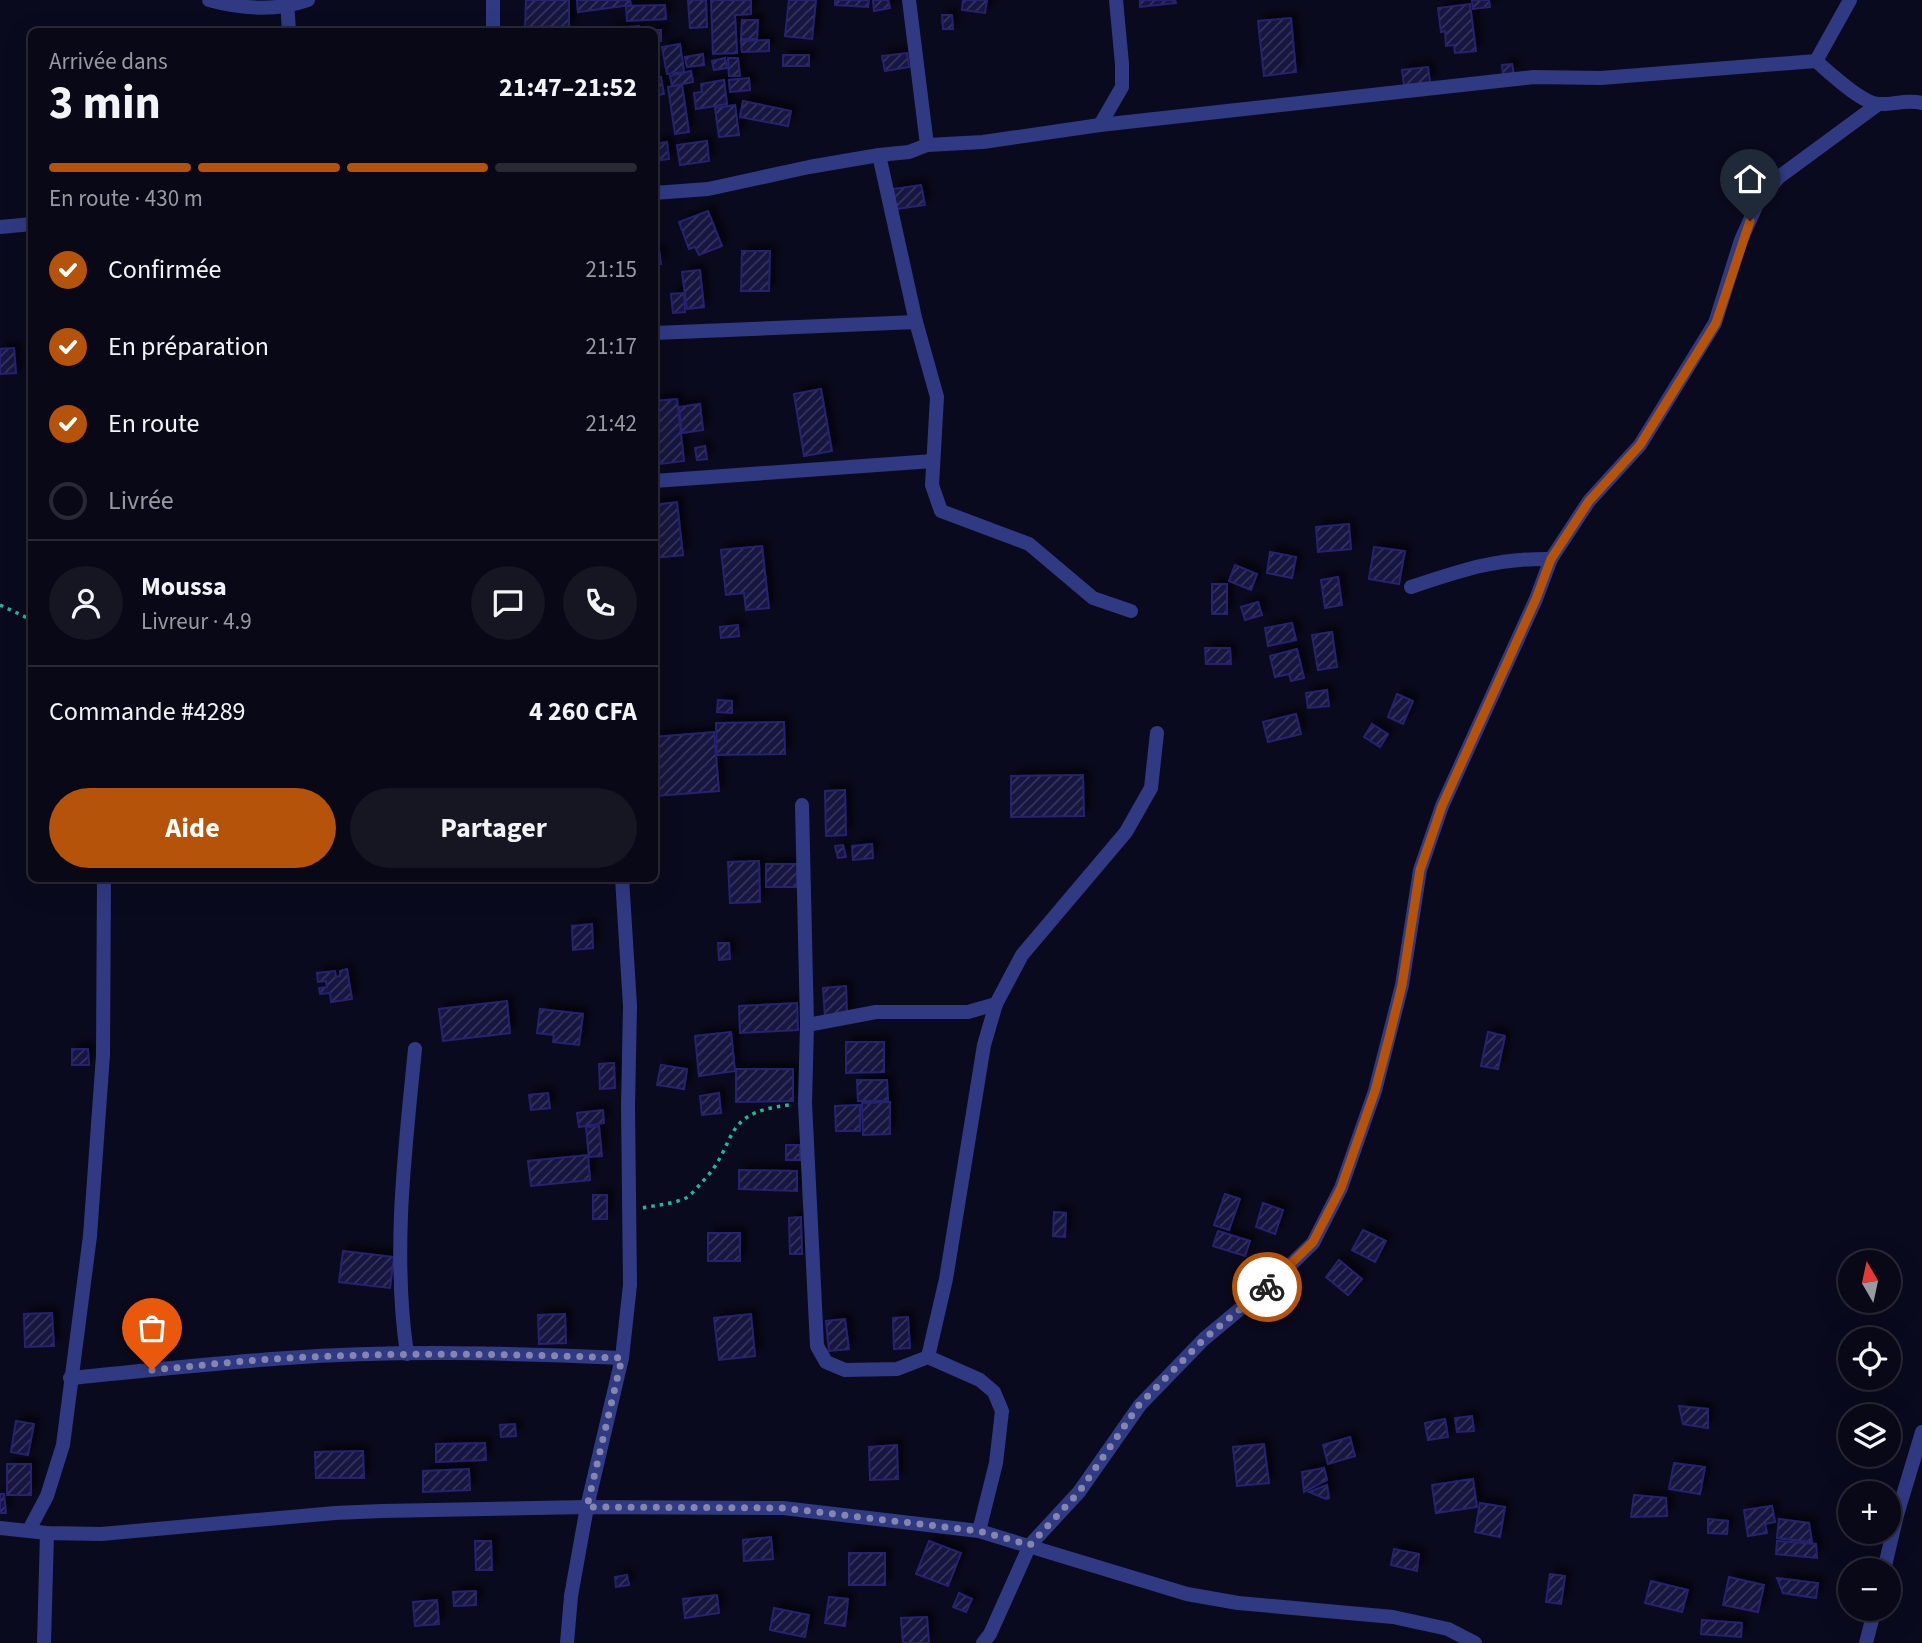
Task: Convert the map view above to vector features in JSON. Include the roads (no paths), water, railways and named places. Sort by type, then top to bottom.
[{"type":"street","points":[[209,0],[236,7],[308,0]]},
{"type":"street","points":[[493,0],[493,28]]},
{"type":"street","points":[[909,0],[927,145]]},
{"type":"street","points":[[1100,125],[1122,87],[1116,0]]},
{"type":"street","points":[[1816,61],[1850,0]]},
{"type":"street","points":[[287,4],[289,28]]},
{"type":"street","points":[[658,193],[708,189],[809,167],[909,152],[927,145],[983,142],[1100,125],[1534,77],[1601,78],[1816,61],[1856,93],[1877,105]]},
{"type":"street","points":[[983,1643],[990,1634],[1030,1545],[1079,1492],[1139,1405],[1204,1339],[1275,1280],[1313,1242],[1341,1188],[1375,1091],[1402,985],[1420,870],[1442,806],[1536,599],[1551,559],[1589,501],[1640,445],[1716,323],[1741,240],[1758,202],[1779,177],[1877,105],[1911,100],[1922,103]]},
{"type":"street","points":[[879,155],[916,322],[937,397],[932,485],[941,511],[1029,544],[1093,598],[1131,611]]},
{"type":"street","points":[[0,227],[28,224]]},
{"type":"street","points":[[658,333],[916,322]]},
{"type":"street","points":[[658,481],[933,461]]},
{"type":"street","points":[[1411,587],[1475,566],[1521,559],[1551,559]]},
{"type":"street","points":[[928,1357],[946,1279],[984,1045],[996,1004],[1022,954],[1126,832],[1151,788],[1157,733]]},
{"type":"street","points":[[802,805],[807,1025],[805,1103],[817,1346],[826,1362],[845,1370],[897,1369],[928,1357],[980,1380],[994,1392],[1002,1411],[996,1463],[979,1531]]},
{"type":"street","points":[[29,1530],[47,1496],[63,1444],[90,1236],[103,1055],[104,882]]},
{"type":"street","points":[[567,1643],[571,1596],[587,1507],[622,1358],[630,1285],[630,1006],[622,882]]},
{"type":"street","points":[[807,1025],[876,1012],[968,1012],[996,1004]]},
{"type":"street","points":[[407,1354],[401,1313],[400,1223],[415,1049]]},
{"type":"street","points":[[70,1378],[289,1358],[407,1354],[535,1354],[622,1358]]},
{"type":"street","points":[[1887,1558],[1900,1503],[1922,1432]]},
{"type":"street","points":[[0,1528],[47,1533],[101,1534],[335,1513],[587,1507],[783,1508],[979,1531],[1186,1594],[1238,1604],[1392,1617],[1448,1629],[1475,1643]]},
{"type":"street","points":[[44,1643],[47,1533]]},
{"type":"street","points":[[1866,1643],[1872,1621]]}]
